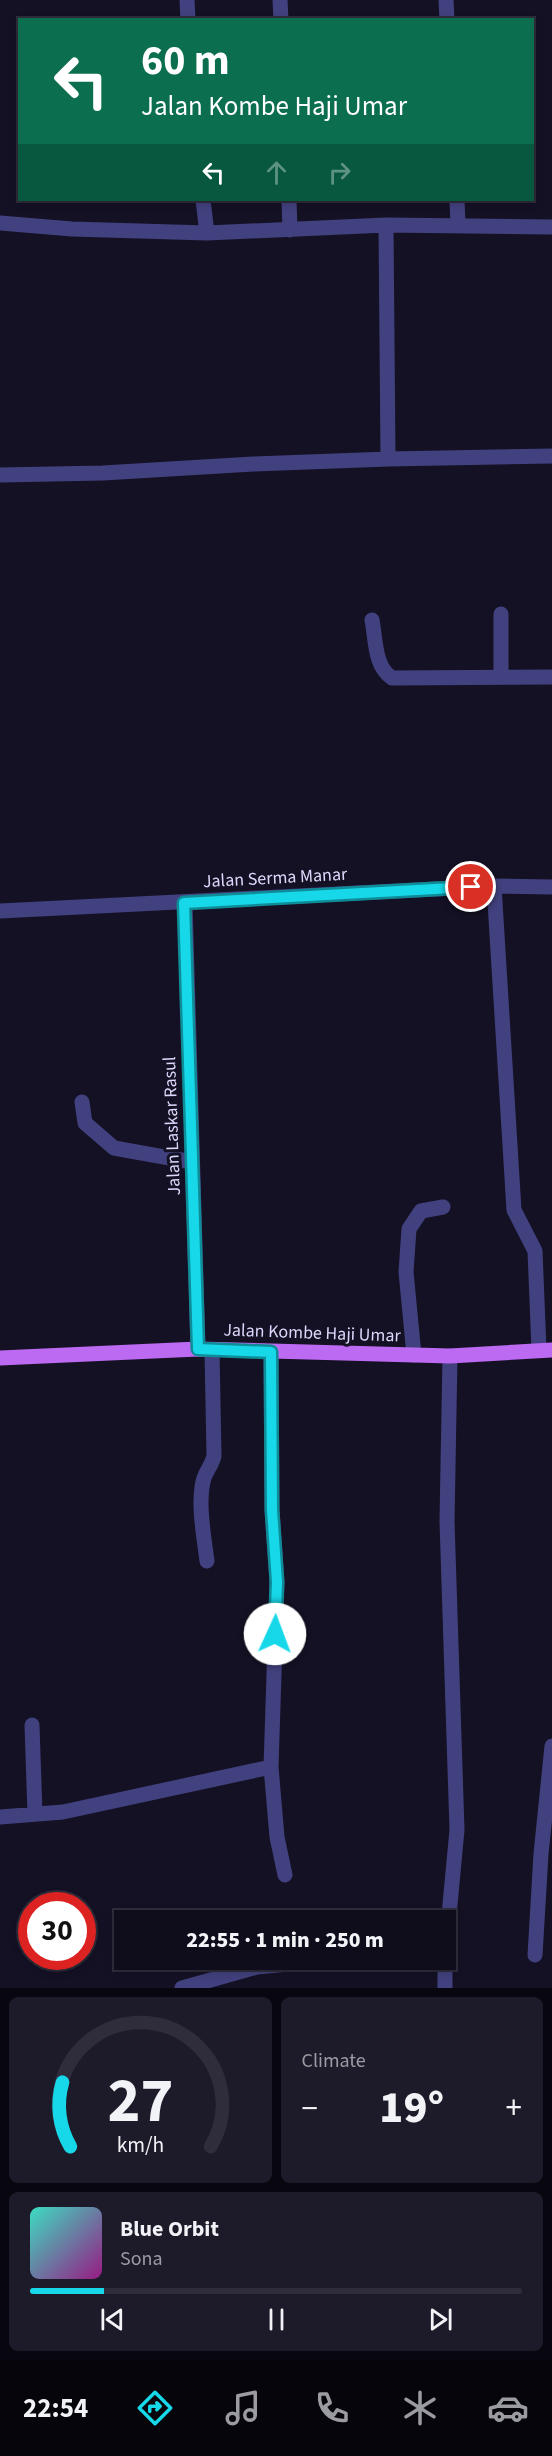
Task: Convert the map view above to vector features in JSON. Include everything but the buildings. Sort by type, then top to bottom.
[{"type":"main road","name":"Jalan Kombe Haji Umar","points":[[0,1358],[205,1349],[450,1356],[546,1350]]},
{"type":"street","points":[[187,0],[188,18]]},
{"type":"street","points":[[280,0],[280,18]]},
{"type":"street","points":[[446,0],[447,18]]},
{"type":"street","points":[[203,201],[207,233]]},
{"type":"street","points":[[289,201],[290,230]]},
{"type":"street","points":[[457,201],[458,225]]},
{"type":"street","points":[[0,223],[72,229],[207,233],[386,225],[552,227]]},
{"type":"street","points":[[386,225],[388,459]]},
{"type":"street","points":[[0,475],[103,474],[253,464],[388,459],[552,456]]},
{"type":"street","points":[[501,614],[501,677]]},
{"type":"street","points":[[372,620],[380,664],[384,673],[392,678],[552,677]]},
{"type":"street","points":[[494,886],[514,1210],[535,1251],[546,1350]]},
{"type":"street","name":"Jalan Serma Manar","points":[[0,911],[494,886],[552,887]]},
{"type":"street","name":"Jalan Laskar Rasul","points":[[184,903],[192,1162],[214,1456],[212,1466],[204,1478],[201,1510],[207,1561]]},
{"type":"street","points":[[82,1102],[86,1123],[114,1148],[192,1162]]},
{"type":"street","points":[[414,1355],[406,1272],[409,1229],[421,1211],[443,1207]]},
{"type":"street","points":[[271,1352],[272,1510],[277,1582],[271,1767],[277,1838],[285,1875]]},
{"type":"street","points":[[450,1356],[447,1521],[458,1830],[450,1910]]},
{"type":"street","points":[[32,1725],[35,1814]]},
{"type":"street","points":[[536,1955],[541,1854],[552,1746]]},
{"type":"street","points":[[0,1818],[63,1812],[271,1767]]},
{"type":"street","points":[[182,1988],[246,1970]]},
{"type":"street","points":[[445,1970],[445,1988]]},
{"type":"route","points":[[275,1634],[277,1582],[272,1510],[271,1352],[198,1349],[184,903],[471,887]]}]
